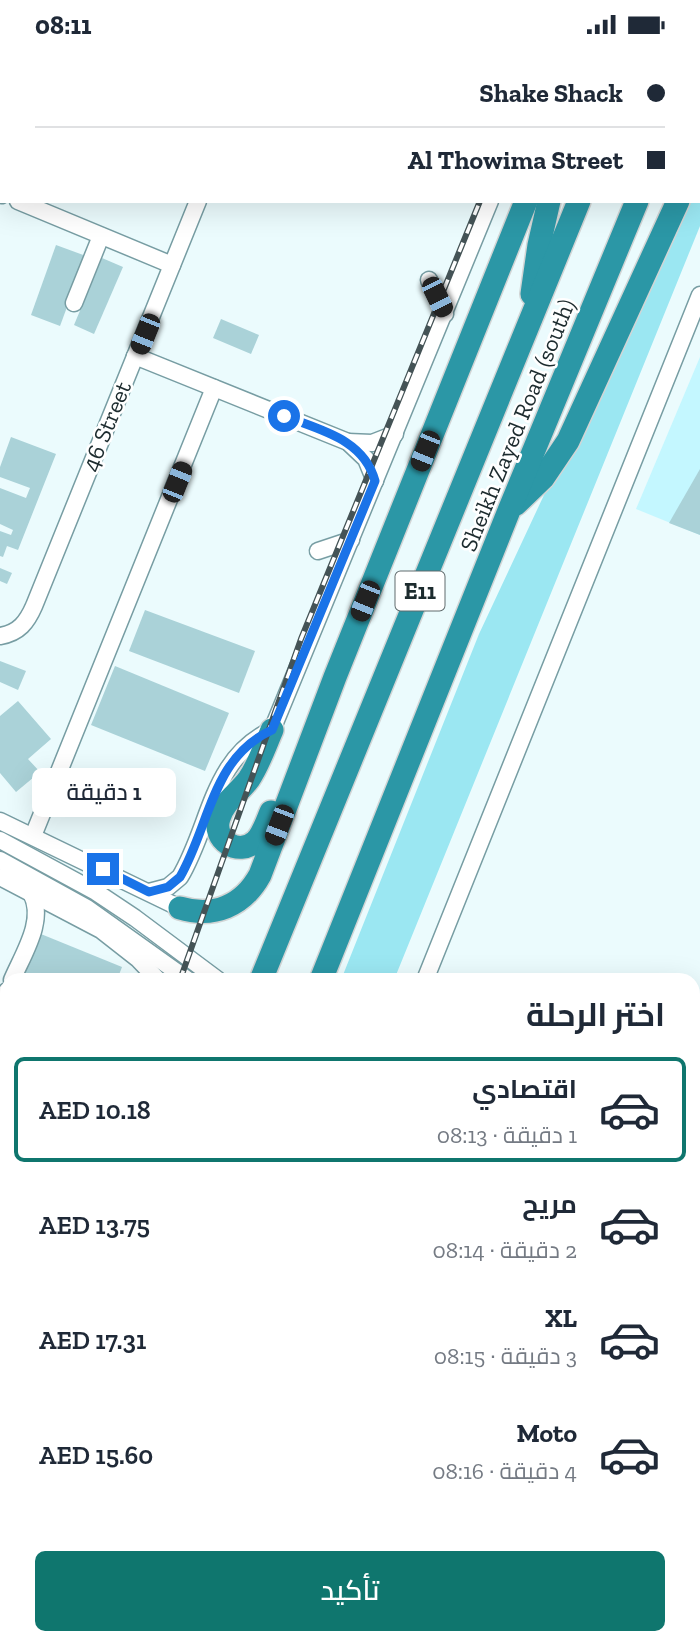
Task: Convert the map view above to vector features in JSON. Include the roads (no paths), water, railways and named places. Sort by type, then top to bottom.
[{"type":"highway","points":[[180,908],[203,912],[227,908],[254,886],[260,875],[335,677],[525,203]]},
{"type":"highway","points":[[530,321],[537,257],[549,203]]},
{"type":"highway","name":"E11","points":[[264,973],[578,203]]},
{"type":"highway","name":"Sheikh Zayed Road (south)","points":[[324,973],[510,508],[636,203]]},
{"type":"highway","points":[[510,508],[543,478],[568,441],[677,203]]},
{"type":"highway","points":[[272,730],[254,772],[229,800],[219,817],[220,836],[230,845],[243,848],[259,837],[335,677]]},
{"type":"street","points":[[23,203],[172,265]]},
{"type":"street","name":"46 Street","points":[[0,636],[18,630],[32,611],[197,203]]},
{"type":"street","points":[[149,892],[168,887],[180,877],[227,767],[242,748],[272,730],[489,203]]},
{"type":"street","points":[[74,303],[101,236]]},
{"type":"street","points":[[429,280],[445,314]]},
{"type":"street","points":[[427,973],[700,295]]},
{"type":"street","points":[[135,356],[348,442],[372,443],[395,434]]},
{"type":"street","points":[[33,836],[214,388]]},
{"type":"street","points":[[348,442],[366,459],[375,481]]},
{"type":"street","points":[[318,551],[351,540]]},
{"type":"street","points":[[0,821],[180,908]]},
{"type":"street","points":[[0,840],[96,892],[208,973]]},
{"type":"street","points":[[0,860],[87,908],[178,973]]},
{"type":"street","points":[[0,877],[102,930],[151,973]]},
{"type":"street","points":[[15,973],[37,919],[37,905],[31,893]]},
{"type":"street","points":[[37,919],[48,910],[59,907]]},
{"type":"street","points":[[138,959],[141,973]]},
{"type":"railway","points":[[182,973],[301,639],[479,203]]}]
